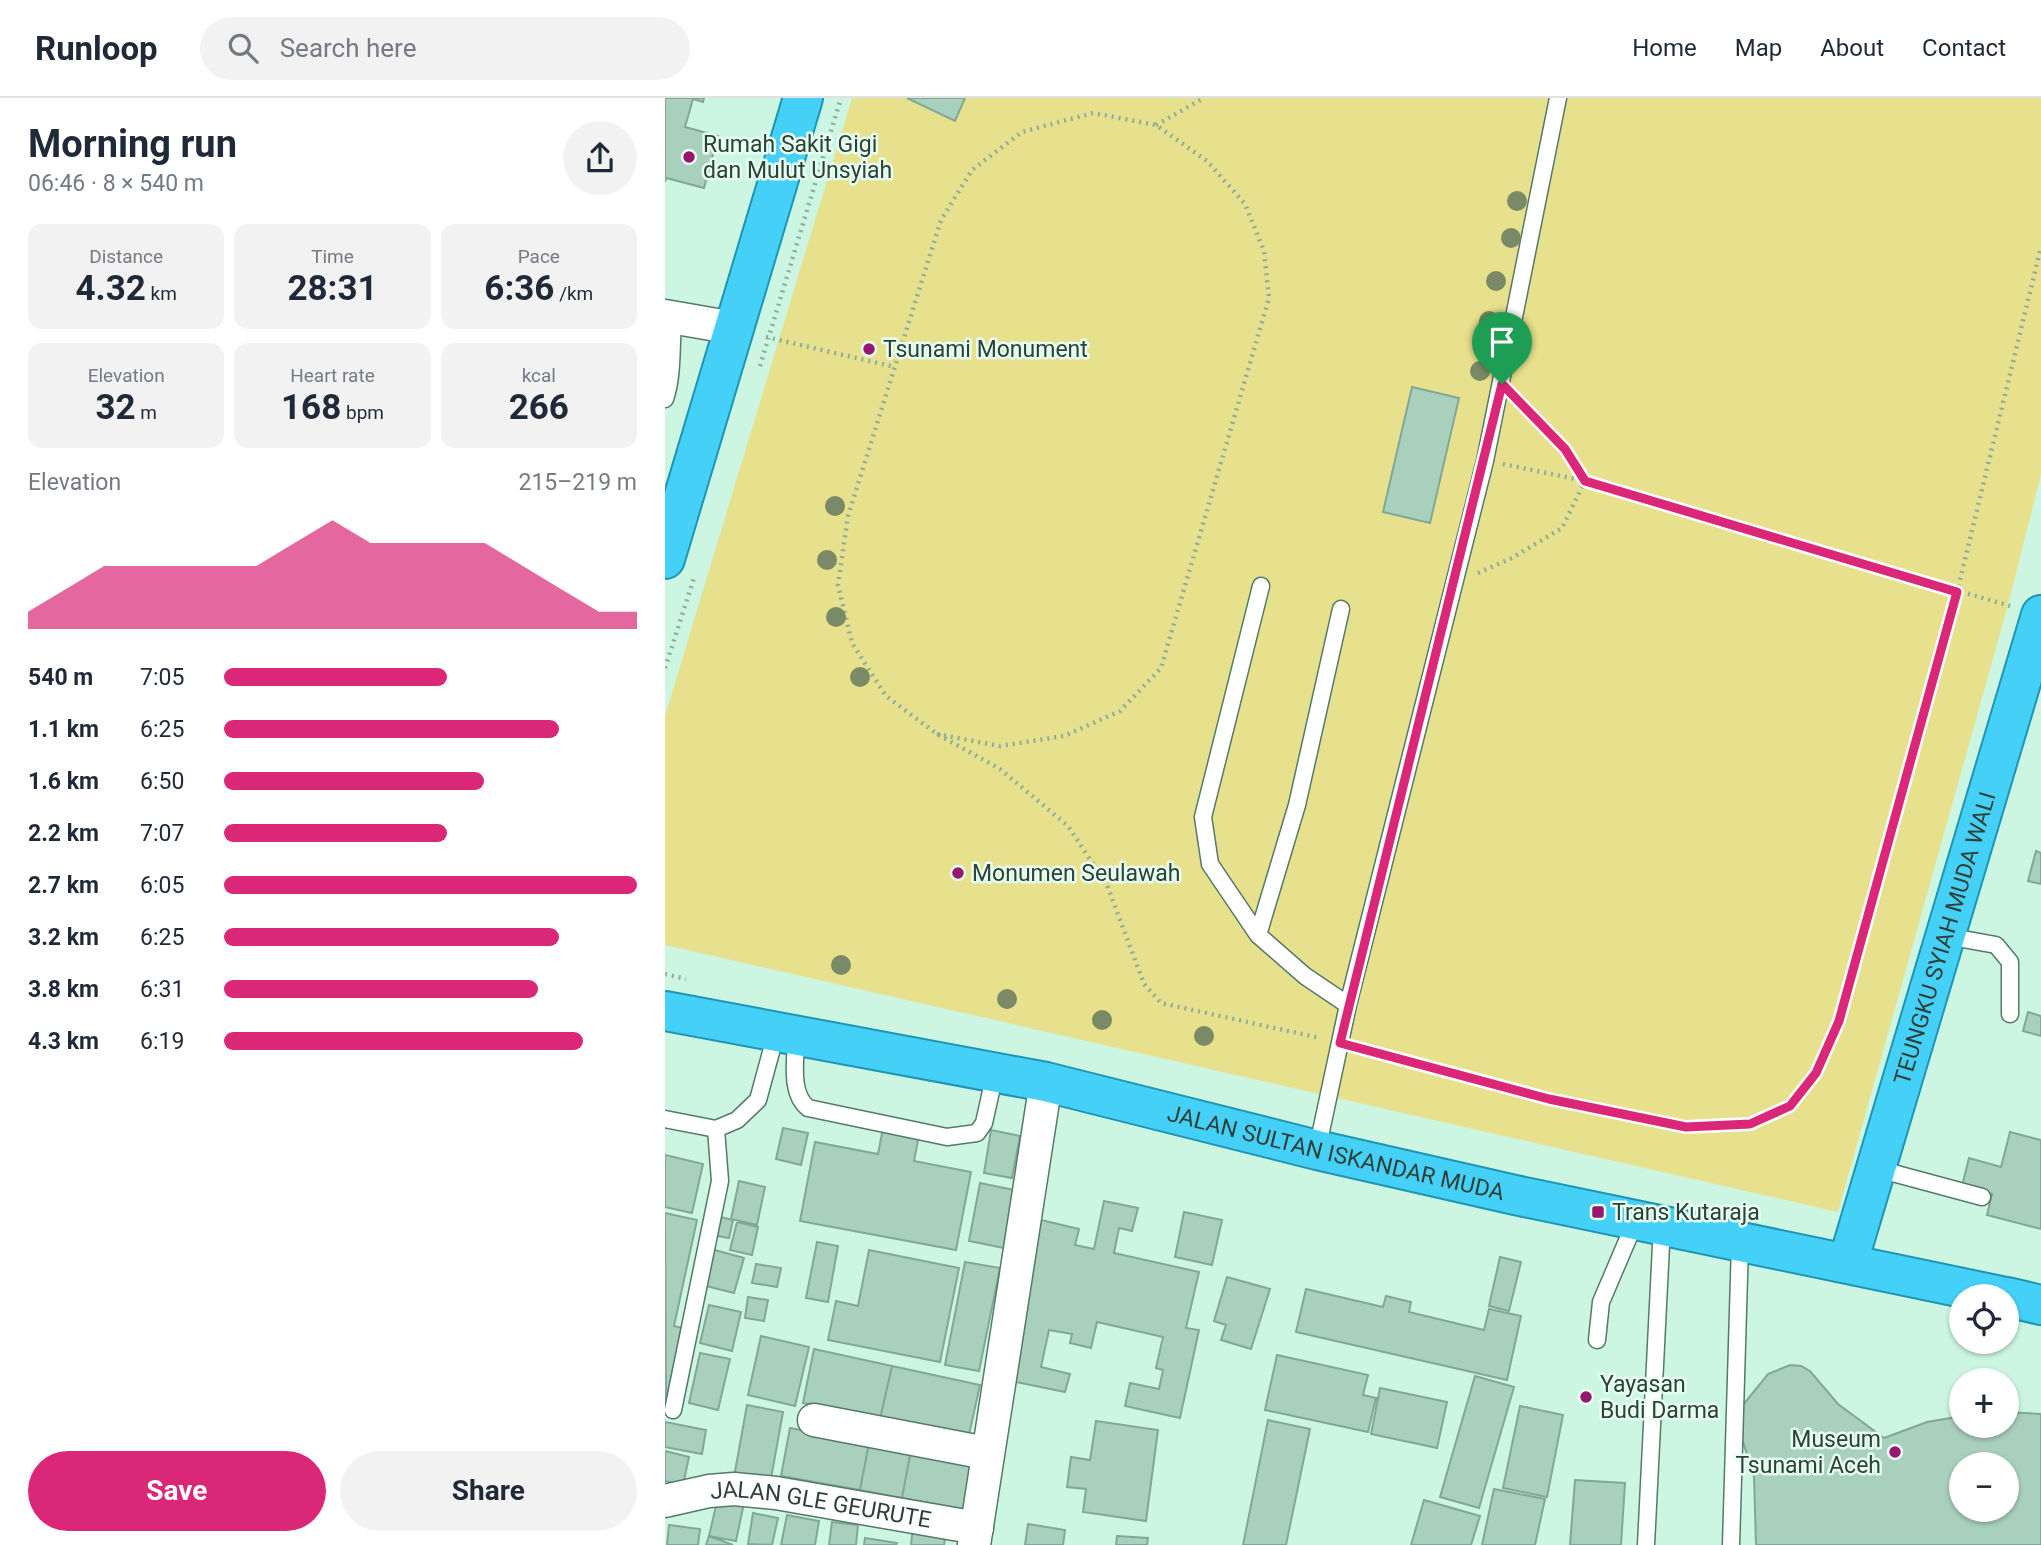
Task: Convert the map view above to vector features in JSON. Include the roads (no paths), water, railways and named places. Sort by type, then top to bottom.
[{"type":"highway","points":[[666,553],[803,98]]},
{"type":"highway","name":"TEUNGKU SYIAH MUDA WALI","points":[[1848,1262],[1878,1169],[2041,615]]},
{"type":"highway","name":"JALAN SULTAN ISKANDAR MUDA","points":[[665,1011],[1046,1082],[1317,1150],[1741,1244],[1848,1262],[1949,1284]]},
{"type":"highway","name":"JALAN SULTAN ISKANDAR MUDA","points":[[2019,1300],[2041,1305]]},
{"type":"street","points":[[669,316],[734,328]]},
{"type":"street","points":[[975,1536],[986,1452],[1046,1082]]},
{"type":"street","points":[[814,1420],[986,1452]]},
{"type":"street","name":"JALAN GLE GEURUTE","points":[[665,1501],[709,1491],[744,1490],[975,1536]]},
{"type":"lane","points":[[1317,1150],[1348,1005],[1485,461],[1558,98]]},
{"type":"lane","points":[[665,399],[673,374],[669,316]]},
{"type":"lane","points":[[1261,586],[1203,817],[1210,864],[1258,935],[1305,976],[1348,1005]]},
{"type":"lane","points":[[1258,935],[1297,805],[1341,609]]},
{"type":"lane","points":[[1946,936],[1996,945],[2010,962],[2010,1014]]},
{"type":"lane","points":[[787,1032],[800,1101],[808,1108],[842,1118],[947,1137],[977,1133],[984,1123],[995,1073]]},
{"type":"lane","points":[[665,1119],[716,1129],[737,1119],[758,1100],[787,1032]]},
{"type":"lane","points":[[673,1410],[720,1181],[716,1129]]},
{"type":"lane","points":[[1878,1169],[1982,1196]]},
{"type":"lane","points":[[1597,1340],[1601,1303],[1649,1222]]},
{"type":"lane","points":[[1646,1545],[1649,1222]]},
{"type":"lane","points":[[1731,1545],[1741,1244]]},
{"type":"place","name":"Rumah Sakit Gigi dan Mulut Unsyiah","points":[[689,157]]},
{"type":"place","name":"Tsunami Monument","points":[[869,349]]},
{"type":"place","name":"Monumen Seulawah","points":[[958,873]]},
{"type":"place","name":"Trans Kutaraja","points":[[1598,1212]]},
{"type":"place","name":"Yayasan Budi Darma","points":[[1586,1397]]},
{"type":"place","name":"Museum Tsunami Aceh","points":[[1895,1452]]}]
